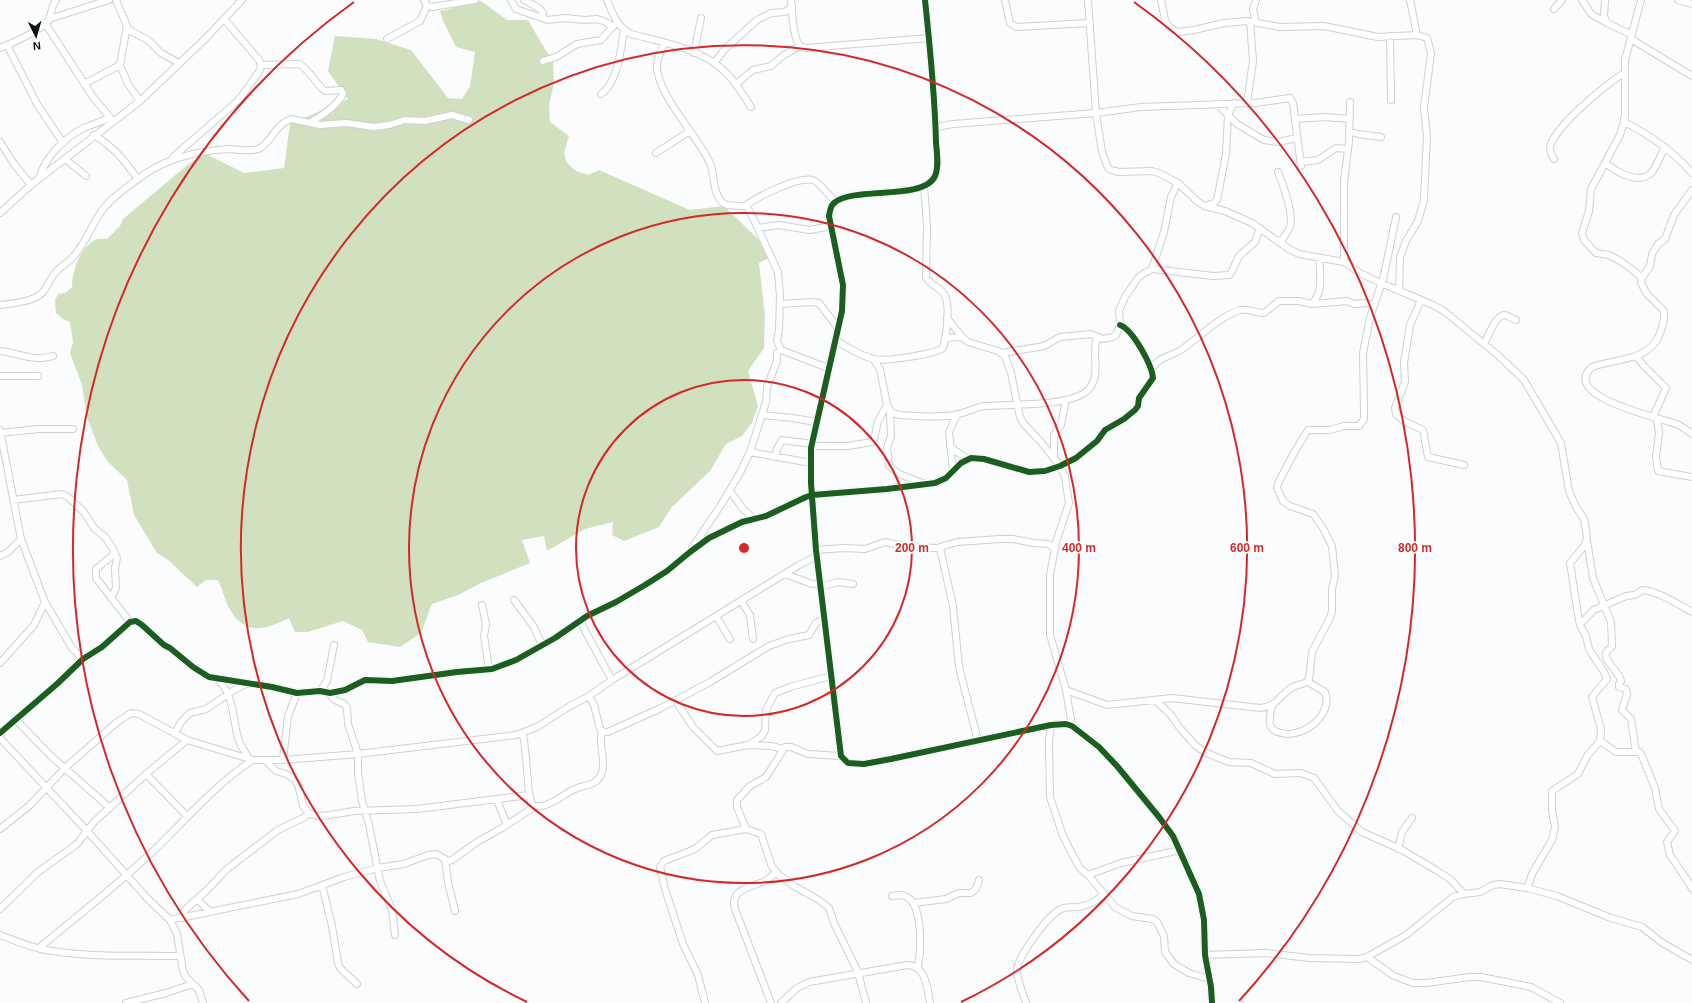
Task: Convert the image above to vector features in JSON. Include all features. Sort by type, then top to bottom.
[{"type":"street","points":[[56,0],[51,8],[47,21],[84,84],[111,119]]},
{"type":"street","points":[[0,48],[28,35],[47,21],[109,0]]},
{"type":"street","points":[[116,0],[126,20],[127,29],[120,65],[124,78],[140,101]]},
{"type":"street","points":[[0,213],[31,185],[65,159],[111,119],[140,101],[205,39],[242,0]]},
{"type":"street","points":[[387,39],[420,21],[425,3],[432,7],[475,0]]},
{"type":"street","points":[[511,0],[516,9],[542,18],[553,21],[564,18],[585,20],[596,19],[615,24],[631,34],[694,53],[724,70],[736,84],[751,107]]},
{"type":"street","points":[[524,0],[539,8],[543,13],[542,18]]},
{"type":"street","points":[[607,0],[615,24]]},
{"type":"street","points":[[791,0],[793,25],[800,46]]},
{"type":"street","points":[[925,0],[936,127],[937,159],[935,176],[930,184],[908,190],[846,197],[836,201],[831,206],[829,216],[843,285],[842,311],[828,368],[812,445],[812,516],[841,756],[848,763],[864,764],[1051,725],[1066,724],[1072,726],[1099,747],[1117,766],[1159,817],[1180,850],[1199,894],[1204,920],[1205,955],[1212,1003]]},
{"type":"street","points":[[1005,0],[1010,23],[1016,27],[1090,23]]},
{"type":"street","points":[[1088,0],[1096,113],[1102,152],[1108,168],[1119,172],[1152,171],[1178,183],[1198,202],[1205,206],[1225,211],[1260,228],[1280,243],[1299,254],[1344,262],[1360,273],[1444,310],[1524,380],[1544,415],[1559,437],[1565,460],[1569,491],[1576,507],[1584,519],[1592,578],[1611,622],[1612,646],[1605,653],[1608,661],[1620,676],[1621,681],[1619,687],[1626,688],[1626,699],[1622,708],[1631,719],[1636,752]]},
{"type":"street","points":[[1161,0],[1165,20],[1169,27],[1178,32],[1224,23],[1254,22],[1280,27],[1324,26],[1373,36],[1417,35],[1427,38],[1431,53],[1424,108],[1427,136],[1424,200],[1418,221],[1406,241],[1400,257],[1399,291]]},
{"type":"street","points":[[1247,103],[1250,94],[1253,61],[1253,9],[1256,0]]},
{"type":"street","points":[[1410,0],[1417,35]]},
{"type":"street","points":[[1554,9],[1562,0]]},
{"type":"street","points":[[1582,0],[1591,14],[1632,37],[1692,76]]},
{"type":"street","points":[[1605,0],[1604,16],[1607,23]]},
{"type":"street","points":[[1641,0],[1625,60],[1624,122],[1620,135],[1591,189],[1589,211],[1582,235],[1596,253],[1605,254],[1615,258],[1628,266],[1642,278]]},
{"type":"street","points":[[1678,0],[1692,4]]},
{"type":"street","points":[[714,63],[725,49],[757,20],[772,13],[785,12],[792,7]]},
{"type":"street","points":[[694,53],[701,18]]},
{"type":"street","points":[[0,305],[30,300],[42,294],[57,271],[74,257],[82,246],[104,208],[138,179],[169,160],[242,96],[260,70],[261,65],[259,60],[224,19]]},
{"type":"street","points":[[543,61],[556,57],[577,44],[601,40],[615,24]]},
{"type":"street","points":[[127,29],[148,40],[161,53],[179,63]]},
{"type":"street","points":[[602,94],[611,84],[619,57],[624,30]]},
{"type":"street","points":[[1390,36],[1391,100]]},
{"type":"street","points":[[736,84],[752,70],[771,66],[784,55],[800,46],[812,48],[928,38]]},
{"type":"street","points":[[664,43],[657,65],[660,79],[680,117],[710,164],[718,197],[724,204],[746,206],[758,198],[781,187],[809,180],[815,181],[836,201]]},
{"type":"street","points":[[7,45],[37,104],[63,143]]},
{"type":"street","points":[[261,65],[300,64],[323,90],[341,90],[342,94],[340,99],[330,109],[310,124]]},
{"type":"street","points":[[84,84],[120,65]]},
{"type":"street","points":[[1554,159],[1551,152],[1551,145],[1572,115],[1624,73]]},
{"type":"street","points":[[936,127],[953,124],[1096,113],[1141,107],[1247,103],[1290,98],[1293,103],[1300,164],[1318,160],[1336,148],[1348,149]]},
{"type":"street","points":[[1344,262],[1344,182],[1348,149],[1350,102]]},
{"type":"street","points":[[1205,206],[1216,202],[1226,154],[1228,115],[1234,103]]},
{"type":"street","points":[[1217,104],[1238,126],[1264,140],[1278,142],[1297,138]]},
{"type":"street","points":[[169,160],[201,152],[228,149],[257,149],[264,146],[276,128],[288,120],[294,119],[310,124],[329,125],[346,123],[374,127],[405,120],[425,121],[452,115],[469,120]]},
{"type":"street","points":[[1295,119],[1326,117],[1350,119]]},
{"type":"street","points":[[39,179],[45,163],[63,143],[83,128],[111,119]]},
{"type":"street","points":[[1624,122],[1665,147],[1679,158],[1692,173]]},
{"type":"street","points":[[656,153],[690,131]]},
{"type":"street","points":[[1349,131],[1362,135],[1381,137]]},
{"type":"street","points":[[94,135],[113,148],[138,179]]},
{"type":"street","points":[[0,142],[14,164],[31,185]]},
{"type":"street","points":[[1605,163],[1630,177],[1644,176],[1650,174],[1653,170],[1665,147]]},
{"type":"street","points":[[65,159],[86,176]]},
{"type":"street","points":[[1278,172],[1287,201],[1290,222],[1290,227],[1280,243]]},
{"type":"street","points":[[1152,270],[1164,232],[1171,197],[1178,183]]},
{"type":"street","points":[[873,360],[890,359],[934,352],[943,348],[948,304],[944,294],[926,277],[927,226],[924,186]]},
{"type":"street","points":[[1692,190],[1674,215],[1664,239],[1658,244],[1652,254],[1650,266],[1642,278],[1641,283],[1647,294],[1664,311],[1665,318],[1661,332],[1654,344],[1649,349],[1636,356],[1592,367],[1587,372],[1586,383],[1588,388],[1615,404],[1680,426],[1692,434]]},
{"type":"street","points":[[746,206],[778,272],[780,304],[777,341],[780,350]]},
{"type":"street","points":[[1308,682],[1312,652],[1330,618],[1332,589],[1335,576],[1333,552],[1332,546],[1323,528],[1313,514],[1290,506],[1283,501],[1277,488],[1295,451],[1308,430],[1330,430],[1344,426],[1359,426],[1362,423],[1364,412],[1363,352],[1396,217]]},
{"type":"street","points":[[758,228],[778,224],[810,230],[831,226]]},
{"type":"street","points":[[947,318],[962,337],[971,344],[1002,353],[1044,346],[1060,338],[1091,334],[1102,339],[1113,336],[1116,335],[1120,325],[1119,311],[1125,297],[1138,278],[1152,270],[1213,276],[1229,275],[1239,256],[1255,242],[1260,228]]},
{"type":"street","points":[[1312,304],[1319,294],[1321,280],[1319,258]]},
{"type":"street","points":[[1421,300],[1410,325],[1404,363],[1405,382],[1395,408],[1396,414],[1404,421],[1423,430],[1428,458],[1464,465]]},
{"type":"street","points":[[1152,371],[1154,366],[1164,358],[1173,355],[1233,313],[1247,310],[1264,313],[1279,301],[1299,301],[1312,304],[1347,301],[1354,304],[1365,303],[1374,305]]},
{"type":"street","points":[[780,304],[811,302],[819,303],[838,328]]},
{"type":"street","points":[[1484,344],[1499,317],[1505,315],[1516,320]]},
{"type":"street","points":[[0,733],[15,718],[57,684],[83,658],[105,644],[130,622],[136,621],[142,625],[164,645],[209,677],[272,687],[298,693],[320,691],[328,693],[345,690],[365,680],[392,681],[488,669],[516,660],[566,632],[581,621],[667,571],[709,538],[742,522],[766,516],[812,495],[887,489],[941,481],[967,459],[974,458],[984,459],[1029,472],[1045,471],[1060,466],[1076,458],[1097,441],[1104,430],[1124,419],[1135,410],[1138,406],[1140,398],[1154,378],[1152,371],[1131,334],[1120,325]]},
{"type":"street","points":[[945,338],[962,337]]},
{"type":"street","points":[[888,408],[900,415],[957,414],[967,410],[983,407],[1066,400],[1088,391],[1095,379],[1094,349],[1097,337]]},
{"type":"street","points":[[836,340],[873,360],[880,369],[888,408],[891,436],[887,448],[889,466],[899,474],[925,484]]},
{"type":"street","points":[[780,350],[828,368]]},
{"type":"street","points":[[690,552],[730,491],[750,452],[766,402],[767,387],[777,361],[776,353],[780,350]]},
{"type":"street","points":[[0,351],[14,353],[33,359],[53,356]]},
{"type":"street","points":[[1002,353],[1009,366],[1020,417],[1024,424],[1060,466],[1067,485],[1069,503],[1054,547],[1050,575],[1050,634],[1066,690],[1072,726]]},
{"type":"street","points":[[1636,356],[1646,369],[1666,388],[1655,418],[1659,433],[1656,450],[1658,471],[1692,477]]},
{"type":"street","points":[[0,376],[38,376]]},
{"type":"street","points":[[1054,459],[1054,435],[1061,425],[1066,400]]},
{"type":"street","points":[[775,457],[782,440],[812,445],[848,446],[872,442],[874,440],[878,421],[888,408]]},
{"type":"street","points":[[953,472],[950,447],[950,428],[957,414]]},
{"type":"street","points":[[762,415],[816,422]]},
{"type":"street","points":[[73,429],[0,432],[21,538],[44,602],[72,648],[83,658]]},
{"type":"street","points":[[950,447],[967,459]]},
{"type":"street","points":[[750,452],[811,462]]},
{"type":"street","points":[[0,474],[8,475]]},
{"type":"street","points":[[730,491],[744,511],[754,519]]},
{"type":"street","points":[[13,500],[62,494],[68,497],[84,512],[94,528],[114,551],[117,558],[114,568],[116,585],[111,598]]},
{"type":"street","points":[[0,556],[8,552],[21,538]]},
{"type":"street","points":[[0,829],[47,789],[65,768],[116,723],[131,713],[139,714],[187,740],[251,759],[265,760],[358,754],[516,735],[537,727],[570,706],[590,696],[612,680],[785,574],[816,553],[845,548],[865,549],[885,542],[916,548],[940,548],[946,544],[957,542],[1000,539],[1013,539],[1048,544],[1054,547]]},
{"type":"street","points":[[1527,888],[1533,872],[1552,840],[1555,827],[1552,806],[1552,791],[1578,774],[1587,756],[1600,741],[1601,729],[1592,697],[1607,679],[1589,649],[1586,636],[1580,624],[1572,584],[1570,562],[1587,540]]},
{"type":"street","points":[[940,548],[953,606],[959,667],[978,741]]},
{"type":"street","points":[[114,551],[113,555],[101,564],[95,572],[97,581],[130,622]]},
{"type":"street","points":[[785,574],[812,584],[820,585],[838,582],[853,584]]},
{"type":"street","points":[[1580,624],[1594,610],[1626,596],[1634,595],[1643,590],[1665,597],[1692,612]]},
{"type":"street","points":[[514,600],[534,627],[542,645]]},
{"type":"street","points":[[741,601],[750,615],[753,639]]},
{"type":"street","points":[[0,663],[34,625],[44,602]]},
{"type":"street","points":[[482,605],[486,624],[484,636],[488,669]]},
{"type":"street","points":[[716,616],[730,639]]},
{"type":"street","points":[[590,696],[594,705],[598,726],[602,731],[608,732],[676,701],[710,682],[764,648],[788,639],[809,635],[816,623],[824,619]]},
{"type":"street","points":[[581,621],[612,680]]},
{"type":"street","points":[[320,691],[327,681],[334,645]]},
{"type":"street","points":[[748,745],[762,736],[765,730],[766,710],[775,692],[831,676]]},
{"type":"street","points":[[217,679],[222,683],[228,694],[234,713],[239,740],[251,759]]},
{"type":"street","points":[[1066,690],[1104,705],[1172,698],[1187,698],[1260,708],[1272,705],[1292,688],[1308,682]]},
{"type":"street","points":[[1272,705],[1270,723],[1275,731],[1284,735],[1293,735],[1306,730],[1318,720],[1324,712],[1327,703],[1325,692],[1308,682]]},
{"type":"street","points":[[175,733],[181,722],[190,713],[206,709],[248,683]]},
{"type":"street","points":[[283,760],[288,716],[298,693]]},
{"type":"street","points":[[328,693],[347,708],[348,724],[358,754],[359,789],[369,825],[380,881],[392,910],[395,935]]},
{"type":"street","points":[[1155,700],[1171,715],[1201,750],[1224,760],[1251,763],[1280,775],[1296,772],[1307,774],[1318,783],[1338,811],[1362,832],[1398,848],[1450,879],[1464,894]]},
{"type":"street","points":[[676,701],[694,727],[717,751],[748,745],[771,746],[783,749],[787,747],[808,754],[841,756]]},
{"type":"street","points":[[15,718],[65,768],[110,808]]},
{"type":"street","points":[[1051,725],[1049,742],[1050,797],[1065,843],[1080,868],[1088,874],[1103,894],[1119,910],[1132,916],[1153,919],[1157,922],[1163,932],[1165,952],[1170,961],[1180,969],[1209,979]]},
{"type":"street","points":[[532,805],[538,807],[549,804],[573,790],[592,784],[600,777],[603,765],[600,746],[602,731]]},
{"type":"street","points":[[170,920],[298,894],[344,877],[378,868],[404,864],[423,856],[433,854],[441,855],[445,859],[452,860],[477,842],[530,810],[532,805],[529,795],[528,764],[523,733]]},
{"type":"street","points":[[0,738],[128,875],[148,899],[170,920],[176,929],[180,956],[185,975],[201,993],[203,1003]]},
{"type":"street","points":[[0,909],[38,872],[76,844],[110,808],[146,774],[187,740]]},
{"type":"street","points":[[1600,741],[1616,752],[1640,752],[1655,788],[1659,809],[1675,831],[1666,842],[1670,855],[1692,889]]},
{"type":"street","points":[[746,829],[737,807],[737,800],[750,786],[766,777],[783,749]]},
{"type":"street","points":[[39,948],[128,875],[187,816],[251,759]]},
{"type":"street","points":[[265,760],[276,771],[286,774],[296,780],[303,806],[308,813],[324,816],[347,812],[417,810],[529,795]]},
{"type":"street","points":[[146,774],[187,816]]},
{"type":"street","points":[[497,800],[507,825]]},
{"type":"street","points":[[182,918],[185,910],[227,869],[278,830],[305,817],[308,813]]},
{"type":"street","points":[[1398,848],[1402,832],[1412,818]]},
{"type":"street","points":[[705,1003],[698,975],[683,944],[665,889],[660,867],[661,863],[664,861],[695,850],[712,835],[746,829],[761,834],[772,867],[776,872],[794,886],[830,908],[834,923],[858,972],[866,1003]]},
{"type":"street","points":[[1088,874],[1120,863],[1180,850]]},
{"type":"street","points":[[445,859],[448,882],[456,911]]},
{"type":"street","points":[[771,1003],[735,910],[734,902],[737,894],[742,890],[764,882],[776,872]]},
{"type":"street","points":[[913,903],[946,899],[959,893],[971,893],[976,889],[979,880]]},
{"type":"street","points":[[1205,955],[1256,952],[1309,958],[1359,959],[1367,957],[1414,929],[1447,901],[1464,894],[1480,892],[1493,885],[1500,884],[1527,888],[1557,896],[1576,906],[1642,927],[1661,942],[1692,960]]},
{"type":"street","points":[[322,885],[332,926],[338,963],[340,968],[357,984]]},
{"type":"street","points":[[1026,1003],[1018,979],[1018,965],[1040,930],[1053,914],[1060,909],[1085,905],[1097,900],[1103,894]]},
{"type":"street","points":[[892,896],[906,896],[917,910],[921,945],[918,967],[925,979],[930,1003]]},
{"type":"street","points":[[197,899],[209,911]]},
{"type":"street","points":[[0,935],[39,948],[75,954],[180,956]]},
{"type":"street","points":[[1367,957],[1394,976],[1413,983],[1481,977],[1531,987],[1560,1003]]},
{"type":"street","points":[[781,1003],[802,984],[858,972],[908,965],[918,967]]},
{"type":"street","points":[[126,1003],[166,993],[193,984]]},
{"type":"green space","points":[[481,1],[507,20],[528,20],[546,51],[553,58],[554,84],[549,105],[550,122],[569,136],[564,153],[567,163],[576,171],[588,175],[599,170],[690,210],[724,206],[757,238],[769,258],[759,263],[765,315],[764,348],[748,371],[758,406],[752,423],[742,436],[726,444],[710,471],[671,508],[659,527],[624,541],[612,535],[613,522],[585,529],[547,551],[544,536],[522,540],[530,563],[481,583],[458,595],[432,604],[421,633],[400,647],[368,642],[362,630],[343,621],[308,632],[295,632],[289,618],[271,626],[262,628],[247,626],[234,616],[228,606],[218,580],[206,580],[197,587],[168,560],[157,553],[134,515],[127,480],[108,462],[98,446],[87,417],[82,385],[70,353],[73,342],[70,322],[63,319],[56,313],[55,300],[58,294],[65,293],[72,287],[75,267],[85,248],[96,239],[107,239],[120,226],[123,219],[204,153],[244,173],[284,168],[290,124],[348,99],[328,71],[335,36],[376,39],[411,50],[448,98],[462,99],[470,86],[475,52],[456,47],[443,21],[440,11]]},
{"type":"cycle path","points":[[925,0],[935,107],[937,160],[935,176],[928,184],[917,188],[903,191],[856,195],[843,198],[833,204],[830,209],[829,216],[843,285],[842,311],[811,448],[811,483],[816,550],[841,756],[848,763],[864,764],[1051,725],[1066,724],[1072,726],[1099,747],[1117,766],[1173,836],[1199,894],[1204,920],[1205,955],[1211,987],[1212,1003]]},
{"type":"cycle path","points":[[0,733],[57,684],[83,659],[102,647],[130,622],[136,621],[142,625],[164,645],[209,677],[272,687],[297,693],[320,691],[330,693],[345,690],[365,680],[392,681],[492,669],[516,660],[555,638],[587,616],[616,602],[645,585],[667,571],[709,538],[742,522],[766,516],[806,497],[812,495],[887,489],[935,483],[946,478],[961,463],[971,458],[984,459],[1029,472],[1045,471],[1060,466],[1076,458],[1097,441],[1105,430],[1124,419],[1135,410],[1138,406],[1139,398],[1153,378],[1152,372],[1141,348],[1125,328],[1120,325]]}]
